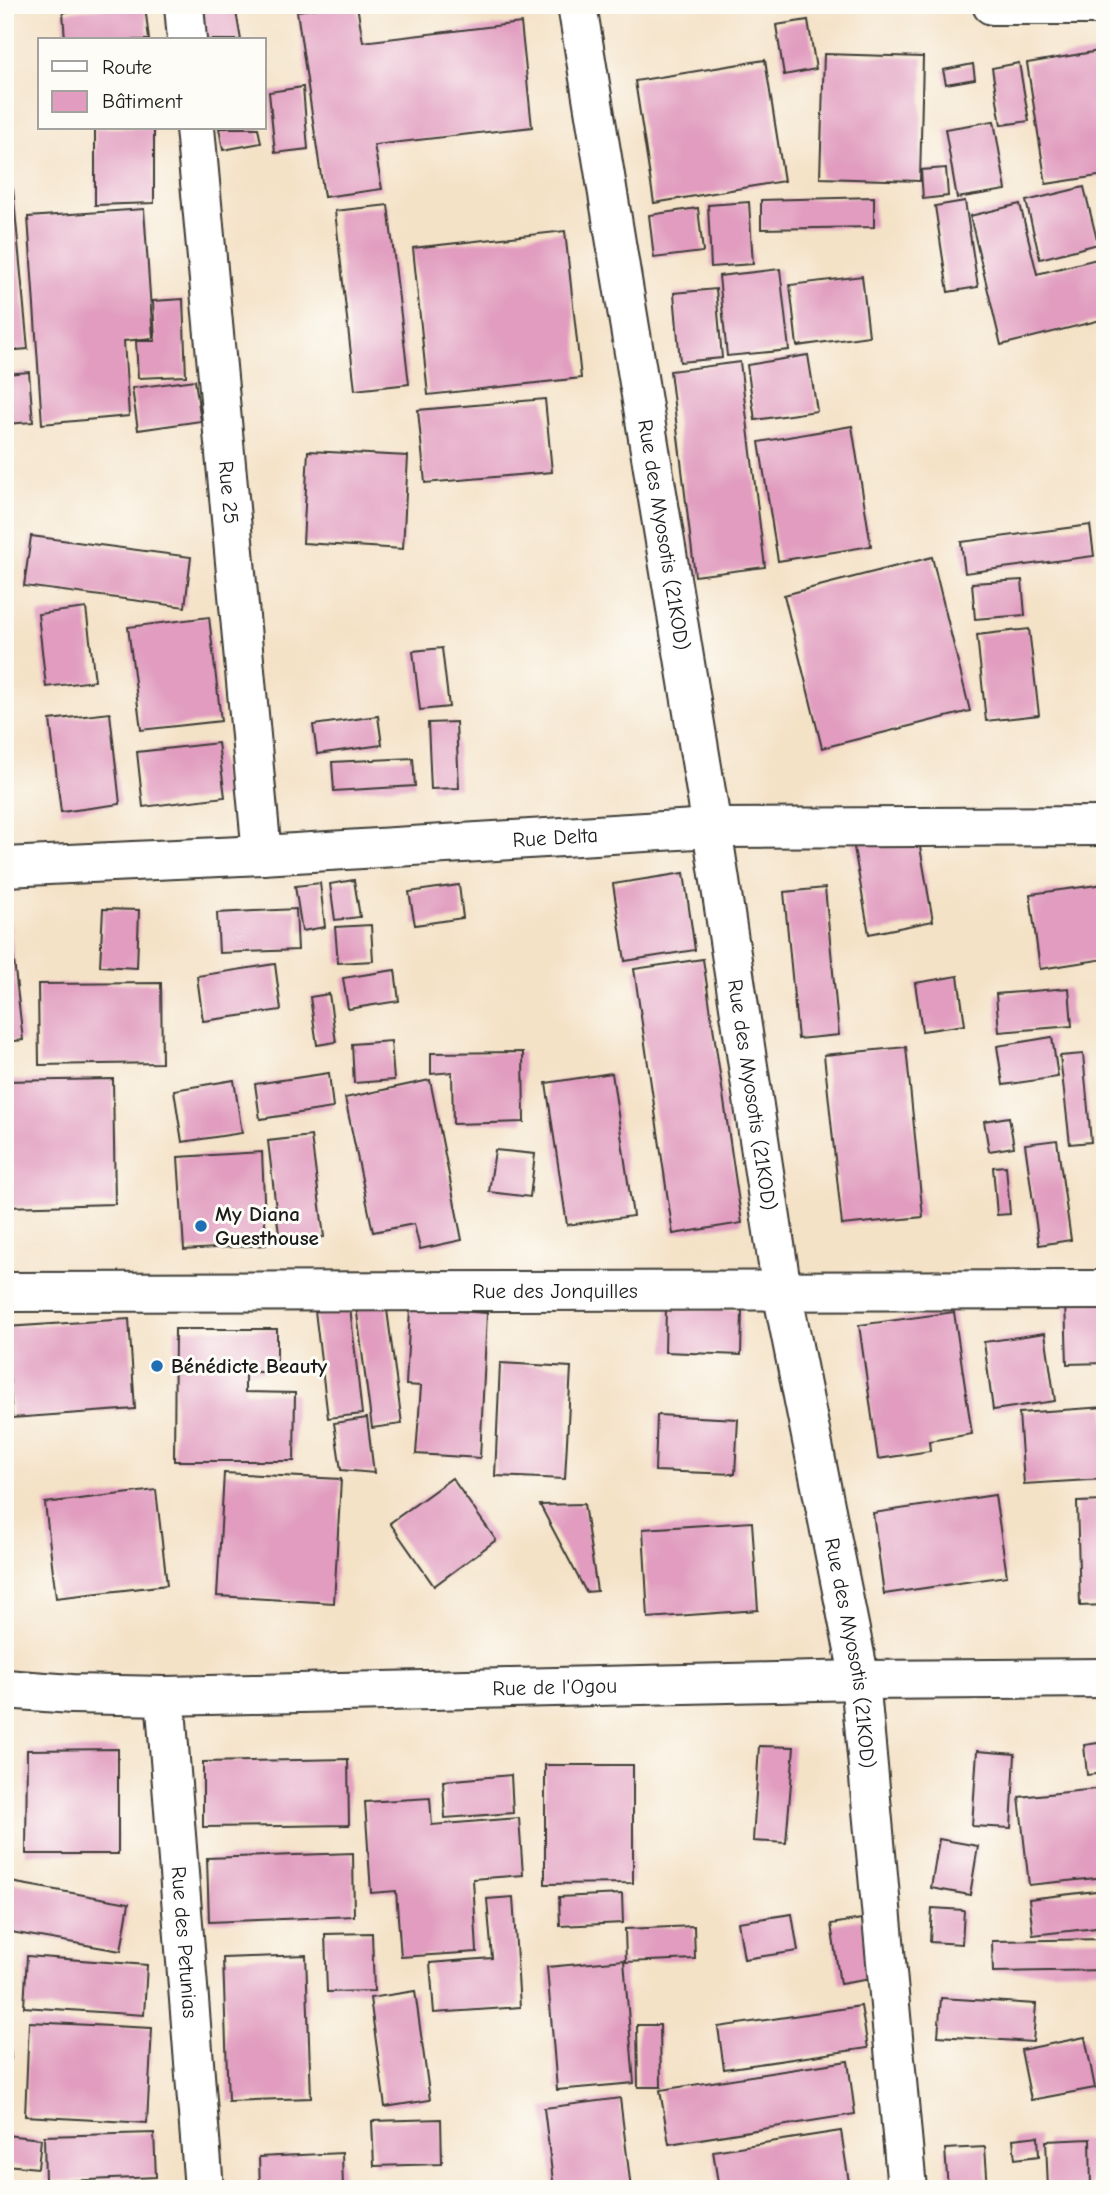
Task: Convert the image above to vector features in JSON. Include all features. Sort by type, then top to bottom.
[{"type":"street","points":[[184,5],[187,38]]},
{"type":"street","name":"Rue des Myosotis (21KOD)","points":[[577,5],[712,828],[782,1291],[860,1680],[906,2189]]},
{"type":"street","points":[[992,5],[1105,5]]},
{"type":"street","name":"Rue 25","points":[[195,130],[262,855]]},
{"type":"street","name":"Rue Delta","points":[[5,867],[262,855],[712,828],[1105,826]]},
{"type":"street","name":"Rue des Jonquilles","points":[[5,1292],[1105,1290]]},
{"type":"street","name":"Rue de l'Ogou","points":[[5,1689],[165,1696],[860,1680],[1105,1678]]},
{"type":"street","name":"Rue des Petunias","points":[[165,1696],[204,2189]]},
{"type":"building","points":[[145,5],[149,38],[65,38],[63,12]]},
{"type":"building","points":[[357,5],[363,42],[521,23],[532,127],[374,145],[382,189],[324,197],[297,11]]},
{"type":"building","points":[[235,6],[241,38],[203,38],[198,13]]},
{"type":"building","points":[[808,20],[816,69],[784,75],[776,25]]},
{"type":"building","points":[[1105,50],[1105,175],[1046,184],[1027,63]]},
{"type":"building","points":[[824,54],[923,57],[920,181],[820,178]]},
{"type":"building","points":[[765,60],[784,181],[654,203],[635,81]]},
{"type":"building","points":[[1019,63],[1029,121],[1001,125],[992,68]]},
{"type":"building","points":[[973,64],[975,79],[946,84],[943,70]]},
{"type":"building","points":[[303,87],[308,149],[275,153],[269,92]]},
{"type":"building","points":[[994,121],[1006,190],[957,198],[945,129]]},
{"type":"building","points":[[95,130],[154,130],[154,203],[95,205]]},
{"type":"building","points":[[219,130],[258,130],[261,143],[223,150]]},
{"type":"building","points":[[946,168],[948,196],[923,199],[921,170]]},
{"type":"building","points":[[1084,187],[1098,244],[1040,259],[1026,201]]},
{"type":"building","points":[[13,189],[28,349],[5,351],[5,190]]},
{"type":"building","points":[[874,197],[874,227],[761,229],[761,200]]},
{"type":"building","points":[[965,201],[978,287],[948,292],[935,206]]},
{"type":"building","points":[[749,202],[753,264],[711,267],[708,205]]},
{"type":"building","points":[[1020,204],[1037,274],[1105,257],[1105,319],[1001,345],[970,216]]},
{"type":"building","points":[[388,205],[409,384],[355,390],[335,211]]},
{"type":"building","points":[[698,208],[703,252],[654,258],[649,215]]},
{"type":"building","points":[[144,209],[153,338],[124,341],[129,416],[42,424],[28,217]]},
{"type":"building","points":[[565,231],[581,378],[428,395],[413,248]]},
{"type":"building","points":[[780,269],[789,350],[727,356],[719,276]]},
{"type":"building","points":[[862,276],[869,336],[797,346],[790,285]]},
{"type":"building","points":[[716,289],[722,358],[680,362],[674,293]]},
{"type":"building","points":[[183,299],[186,376],[138,378],[136,341],[155,341],[153,301]]},
{"type":"building","points":[[808,355],[817,411],[755,420],[747,365]]},
{"type":"building","points":[[740,362],[765,567],[695,576],[670,371]]},
{"type":"building","points":[[29,372],[33,422],[5,424],[5,374]]},
{"type":"building","points":[[195,380],[201,421],[138,430],[132,388]]},
{"type":"building","points":[[545,399],[552,472],[425,483],[418,410]]},
{"type":"building","points":[[852,426],[871,546],[778,561],[759,442]]},
{"type":"building","points":[[308,451],[408,456],[403,549],[303,543]]},
{"type":"building","points":[[1090,525],[1094,556],[965,573],[961,542]]},
{"type":"building","points":[[31,536],[191,557],[185,607],[24,586]]},
{"type":"building","points":[[932,557],[970,711],[822,748],[784,595]]},
{"type":"building","points":[[1022,580],[1025,615],[975,619],[972,583]]},
{"type":"building","points":[[86,608],[95,681],[46,687],[38,614]]},
{"type":"building","points":[[209,617],[221,721],[141,730],[128,627]]},
{"type":"building","points":[[1029,629],[1039,715],[986,721],[977,635]]},
{"type":"building","points":[[442,648],[449,707],[420,710],[413,651]]},
{"type":"building","points":[[110,713],[120,804],[61,812],[50,720]]},
{"type":"building","points":[[378,716],[382,745],[317,754],[313,725]]},
{"type":"building","points":[[456,722],[459,788],[431,789],[428,723]]},
{"type":"building","points":[[218,743],[225,797],[143,807],[137,752]]},
{"type":"building","points":[[413,758],[415,786],[334,791],[332,762]]},
{"type":"building","points":[[917,830],[933,921],[869,934],[853,842]]},
{"type":"building","points":[[684,873],[695,950],[625,961],[613,884]]},
{"type":"building","points":[[354,880],[360,917],[335,920],[330,884]]},
{"type":"building","points":[[320,883],[325,927],[302,931],[295,886]]},
{"type":"building","points":[[1105,884],[1105,959],[1040,969],[1030,894]]},
{"type":"building","points":[[459,885],[463,918],[415,925],[409,892]]},
{"type":"building","points":[[825,888],[839,1035],[798,1039],[784,892]]},
{"type":"building","points":[[7,899],[23,1040],[5,1042],[5,900]]},
{"type":"building","points":[[103,909],[139,910],[137,968],[100,966]]},
{"type":"building","points":[[296,909],[298,950],[219,953],[217,913]]},
{"type":"building","points":[[371,925],[373,961],[338,963],[335,927]]},
{"type":"building","points":[[703,959],[742,1223],[673,1234],[634,969]]},
{"type":"building","points":[[275,964],[281,1010],[203,1021],[197,976]]},
{"type":"building","points":[[395,970],[399,1001],[348,1009],[343,978]]},
{"type":"building","points":[[958,976],[965,1025],[922,1031],[915,983]]},
{"type":"building","points":[[161,983],[162,1063],[39,1065],[38,984]]},
{"type":"building","points":[[1069,988],[1072,1026],[999,1032],[996,994]]},
{"type":"building","points":[[329,994],[336,1042],[317,1045],[310,997]]},
{"type":"building","points":[[1052,1037],[1058,1077],[1003,1085],[997,1046]]},
{"type":"building","points":[[391,1041],[394,1080],[354,1083],[352,1044]]},
{"type":"building","points":[[906,1047],[923,1217],[842,1225],[824,1055]]},
{"type":"building","points":[[523,1052],[524,1122],[453,1124],[452,1072],[431,1074],[431,1053]]},
{"type":"building","points":[[1083,1054],[1091,1142],[1070,1144],[1060,1056]]},
{"type":"building","points":[[329,1073],[333,1108],[260,1119],[255,1084]]},
{"type":"building","points":[[612,1073],[633,1216],[567,1225],[546,1083]]},
{"type":"building","points":[[113,1079],[115,1204],[5,1207],[5,1081]]},
{"type":"building","points":[[234,1080],[242,1133],[182,1142],[174,1090]]},
{"type":"building","points":[[430,1080],[462,1240],[420,1249],[414,1224],[373,1232],[345,1098]]},
{"type":"building","points":[[1009,1117],[1014,1147],[989,1151],[984,1121]]},
{"type":"building","points":[[311,1136],[324,1237],[280,1243],[268,1141]]},
{"type":"building","points":[[1057,1140],[1071,1240],[1039,1245],[1025,1144]]},
{"type":"building","points":[[495,1150],[535,1154],[530,1197],[489,1192]]},
{"type":"building","points":[[262,1152],[266,1245],[184,1250],[178,1157]]},
{"type":"building","points":[[1006,1166],[1010,1214],[997,1215],[993,1167]]},
{"type":"building","points":[[1105,1300],[1105,1363],[1067,1364],[1065,1301]]},
{"type":"building","points":[[386,1302],[402,1424],[372,1428],[356,1306]]},
{"type":"building","points":[[350,1307],[362,1414],[328,1418],[315,1311]]},
{"type":"building","points":[[410,1308],[487,1313],[480,1458],[416,1454],[421,1386],[406,1385]]},
{"type":"building","points":[[666,1308],[742,1310],[741,1355],[665,1352]]},
{"type":"building","points":[[954,1312],[972,1434],[929,1441],[930,1451],[878,1459],[859,1325]]},
{"type":"building","points":[[129,1319],[135,1409],[12,1418],[6,1327]]},
{"type":"building","points":[[175,1329],[277,1329],[277,1372],[245,1372],[245,1392],[295,1393],[294,1461],[174,1461]]},
{"type":"building","points":[[1045,1333],[1055,1401],[993,1410],[984,1342]]},
{"type":"building","points":[[500,1363],[571,1367],[565,1479],[495,1476]]},
{"type":"building","points":[[1105,1407],[1105,1479],[1024,1484],[1019,1413]]},
{"type":"building","points":[[657,1415],[738,1419],[735,1474],[655,1471]]},
{"type":"building","points":[[367,1418],[374,1473],[341,1470],[334,1423]]},
{"type":"building","points":[[224,1473],[341,1479],[334,1603],[217,1596]]},
{"type":"building","points":[[452,1478],[496,1540],[434,1586],[390,1523]]},
{"type":"building","points":[[156,1490],[167,1585],[56,1598],[45,1503]]},
{"type":"building","points":[[995,1495],[1007,1576],[884,1594],[873,1513]]},
{"type":"building","points":[[1105,1501],[1105,1605],[1080,1606],[1077,1502]]},
{"type":"building","points":[[584,1504],[597,1591],[586,1592],[540,1505]]},
{"type":"building","points":[[752,1522],[758,1610],[648,1618],[643,1529]]},
{"type":"building","points":[[1105,1742],[1105,1773],[1087,1775],[1084,1745]]},
{"type":"building","points":[[759,1746],[794,1747],[786,1843],[753,1841]]},
{"type":"building","points":[[118,1749],[118,1854],[26,1854],[27,1750]]},
{"type":"building","points":[[977,1751],[1015,1754],[1011,1828],[972,1826]]},
{"type":"building","points":[[348,1759],[349,1825],[203,1827],[203,1762]]},
{"type":"building","points":[[545,1765],[633,1765],[633,1883],[545,1884]]},
{"type":"building","points":[[511,1775],[513,1813],[445,1818],[443,1781]]},
{"type":"building","points":[[1096,1789],[1105,1877],[1029,1885],[1019,1797]]},
{"type":"building","points":[[430,1798],[432,1825],[519,1818],[523,1875],[473,1879],[477,1952],[401,1957],[396,1891],[371,1893],[365,1802]]},
{"type":"building","points":[[939,1839],[978,1846],[970,1895],[931,1888]]},
{"type":"building","points":[[353,1853],[354,1916],[209,1922],[207,1858]]},
{"type":"building","points":[[5,1881],[129,1903],[121,1951],[5,1931]]},
{"type":"building","points":[[1105,1890],[1105,1927],[1033,1935],[1029,1899]]},
{"type":"building","points":[[622,1894],[623,1923],[560,1926],[559,1897]]},
{"type":"building","points":[[513,1897],[520,2007],[434,2013],[430,1963],[492,1958],[487,1899]]},
{"type":"building","points":[[932,1908],[964,1910],[962,1944],[930,1942]]},
{"type":"building","points":[[792,1914],[798,1951],[744,1959],[738,1922]]},
{"type":"building","points":[[862,1919],[871,1979],[840,1984],[831,1924]]},
{"type":"building","points":[[694,1926],[695,1959],[626,1962],[625,1929]]},
{"type":"building","points":[[372,1933],[374,1991],[327,1992],[325,1934]]},
{"type":"building","points":[[1105,1939],[1105,1970],[993,1972],[992,1941]]},
{"type":"building","points":[[306,1955],[311,2098],[228,2101],[223,1958]]},
{"type":"building","points":[[27,1956],[147,1965],[144,2015],[24,2007]]},
{"type":"building","points":[[624,1960],[634,2083],[557,2090],[547,1967]]},
{"type":"building","points":[[415,1991],[430,2100],[385,2107],[370,1998]]},
{"type":"building","points":[[941,1998],[1036,2004],[1033,2042],[938,2036]]},
{"type":"building","points":[[861,2006],[868,2048],[724,2069],[718,2027]]},
{"type":"building","points":[[7,2014],[11,2059],[5,2059]]},
{"type":"building","points":[[29,2022],[152,2028],[147,2123],[25,2116]]},
{"type":"building","points":[[637,2025],[660,2025],[661,2087],[638,2087]]},
{"type":"building","points":[[1085,2037],[1095,2088],[1031,2100],[1021,2050]]},
{"type":"building","points":[[848,2061],[855,2114],[669,2144],[660,2090]]},
{"type":"building","points":[[620,2098],[631,2189],[554,2189],[544,2108]]},
{"type":"building","points":[[441,2119],[442,2164],[374,2166],[372,2121]]},
{"type":"building","points":[[841,2131],[850,2189],[719,2189],[713,2151]]},
{"type":"building","points":[[154,2133],[156,2177],[45,2182],[44,2136]]},
{"type":"building","points":[[5,2135],[41,2139],[38,2168],[5,2165]]},
{"type":"building","points":[[1038,2136],[1039,2156],[1015,2159],[1013,2139]]},
{"type":"building","points":[[1090,2139],[1091,2189],[1048,2189],[1046,2141]]},
{"type":"building","points":[[985,2147],[988,2189],[948,2189],[945,2149]]},
{"type":"building","points":[[342,2153],[343,2189],[260,2189],[259,2157]]},
{"type":"place","name":"My Diana Guesthouse","points":[[201,1226]]},
{"type":"place","name":"Bénédicte Beauty","points":[[157,1366]]}]
